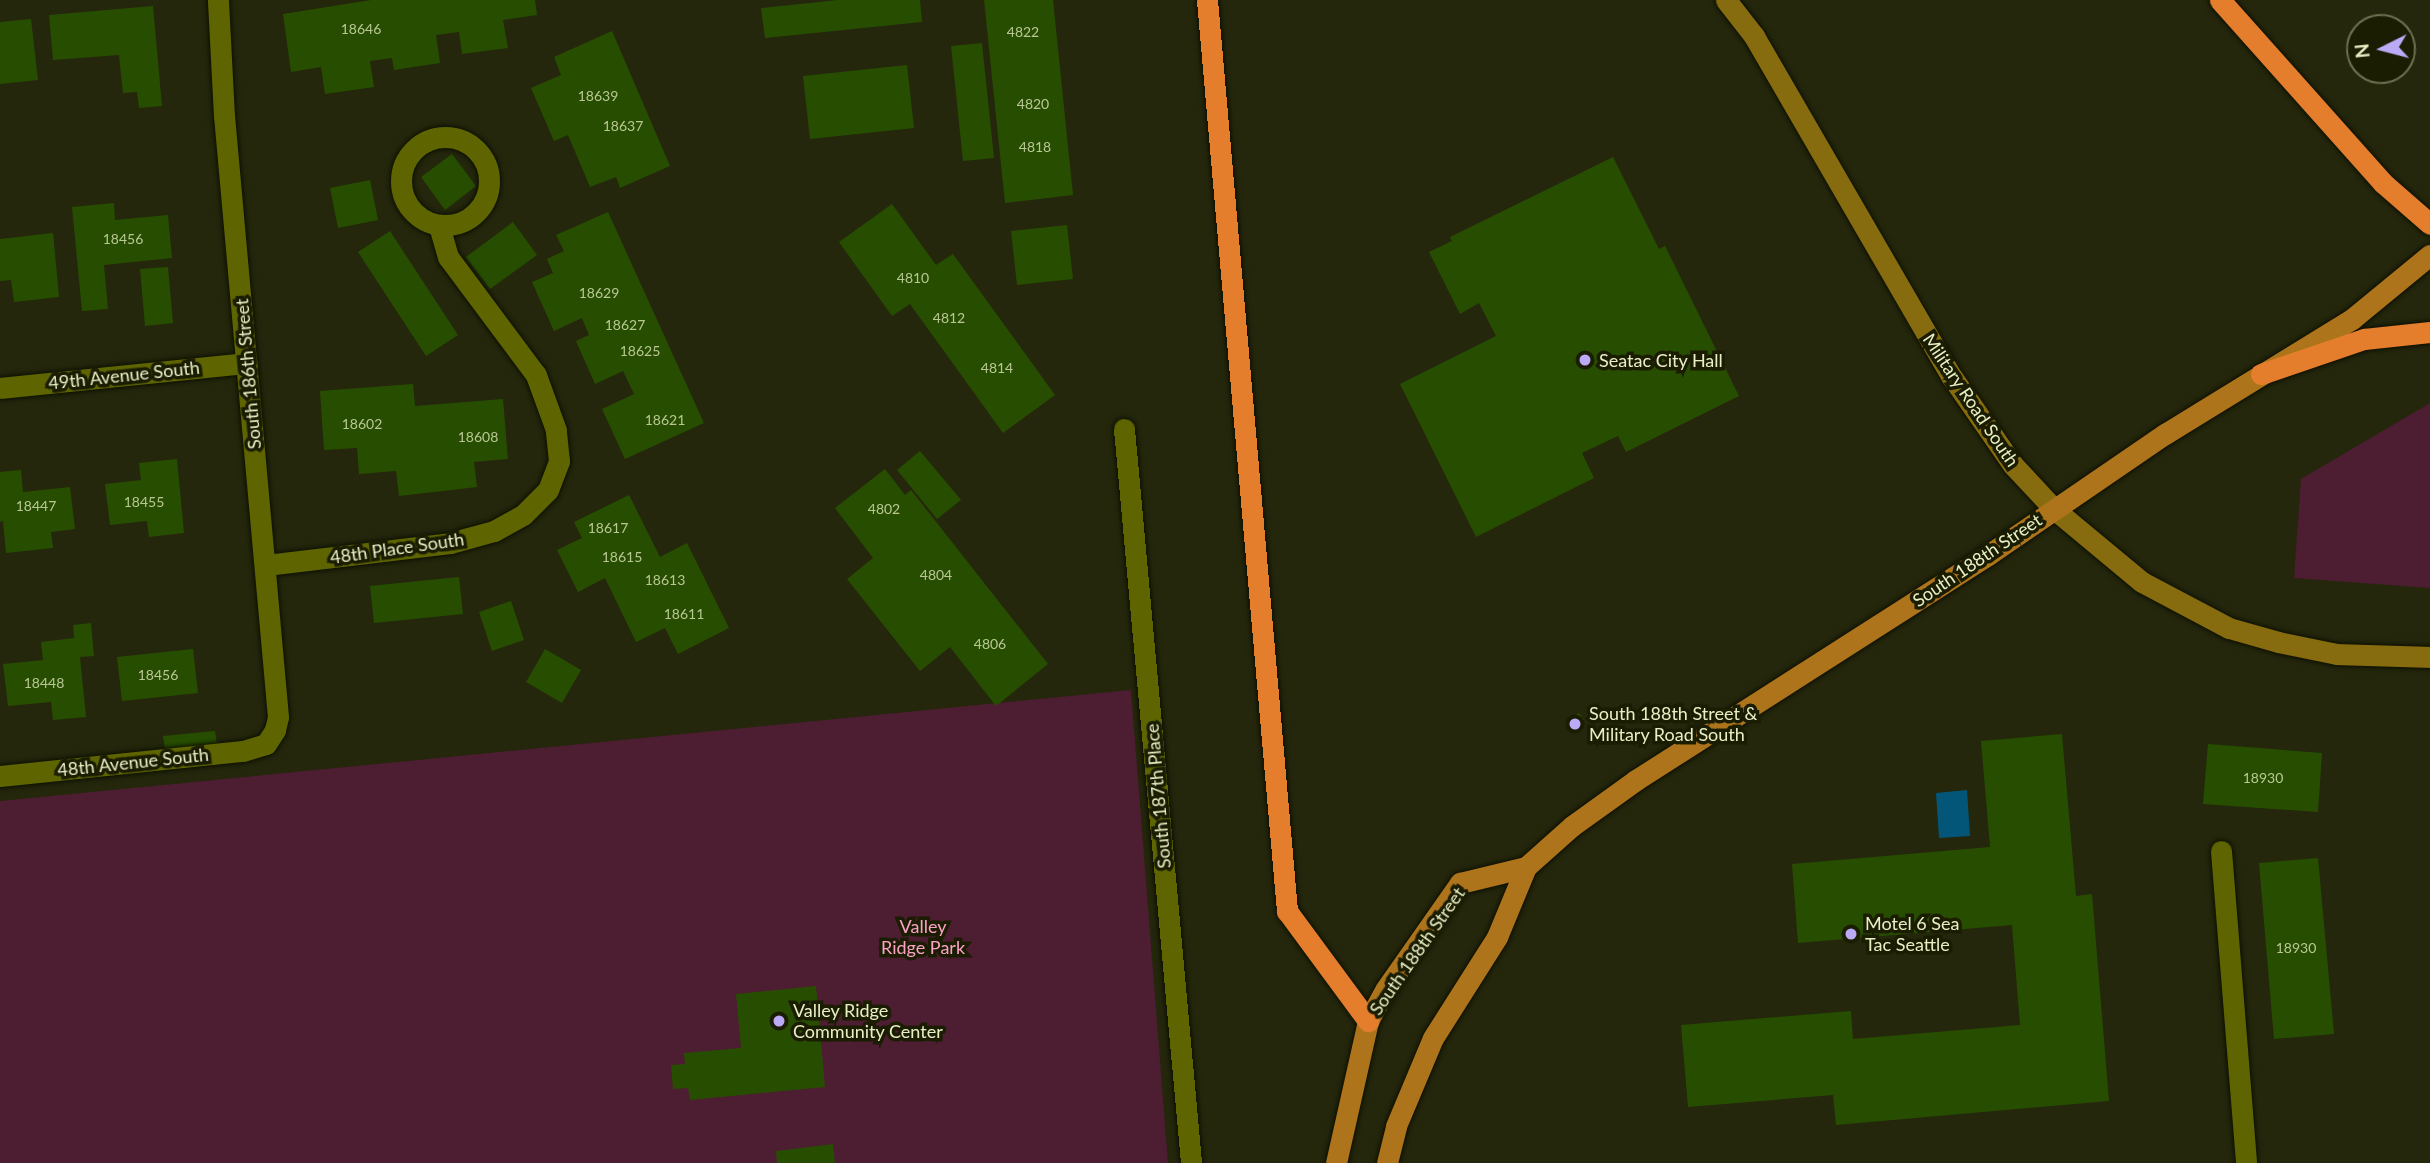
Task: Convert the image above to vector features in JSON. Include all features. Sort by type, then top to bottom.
[{"type":"highway","points":[[1207,0],[1287,911],[1368,1021]]},
{"type":"highway","points":[[2220,0],[2383,183],[2430,224]]},
{"type":"highway","points":[[2261,374],[2364,339],[2430,332]]},
{"type":"main road","name":"Military Road South","points":[[1726,0],[1754,36],[1952,377],[2013,465],[2054,509],[2142,582],[2229,628],[2278,642],[2337,654],[2430,657]]},
{"type":"main road","name":"South 188th Street","points":[[1387,1163],[1396,1126],[1433,1038],[1497,937],[1525,867],[1572,826],[1636,780],[1976,562],[2261,374],[2353,319],[2430,256]]},
{"type":"main road","name":"South 188th Street","points":[[1336,1163],[1368,1021],[1385,990],[1460,883],[1525,867]]},
{"type":"street","name":"South 186th Street","points":[[218,0],[278,717],[275,730],[266,744]]},
{"type":"street","points":[[450,137],[467,143],[480,154],[488,169],[489,187],[484,204],[472,217],[457,224],[439,226],[423,220],[410,209],[402,193],[401,176],[407,159],[418,146],[433,139],[450,137]]},
{"type":"street","name":"48th Place South","points":[[266,565],[429,546],[483,534],[523,515],[548,490],[559,461],[556,429],[536,375],[448,257],[439,226]]},
{"type":"street","name":"49th Avenue South","points":[[0,387],[247,363]]},
{"type":"street","name":"South 187th Place","points":[[1124,429],[1191,1163]]},
{"type":"street","name":"48th Avenue South","points":[[0,776],[243,751],[266,744]]},
{"type":"street","points":[[2221,851],[2246,1163]]},
{"type":"green space","points":[[2430,403],[2430,588],[2294,578],[2301,479]]},
{"type":"green space","name":"Valley Ridge Park","points":[[1131,690],[1168,1163],[0,1163],[0,801]]},
{"type":"water","points":[[1967,790],[1970,836],[1939,838],[1936,793]]},
{"type":"building","points":[[371,0],[535,0],[537,15],[503,20],[508,48],[462,54],[459,32],[436,35],[440,63],[394,70],[392,58],[370,61],[374,87],[325,94],[321,67],[291,72],[283,14]]},
{"type":"building","points":[[838,0],[920,0],[922,22],[765,38],[761,8]]},
{"type":"building","points":[[984,0],[1053,0],[1073,195],[1005,203]]},
{"type":"building","points":[[153,6],[162,106],[139,108],[137,92],[123,93],[119,55],[53,60],[49,15]]},
{"type":"building","points":[[31,19],[38,80],[0,84],[0,22]]},
{"type":"building","points":[[612,31],[670,166],[620,188],[616,177],[590,187],[568,135],[554,141],[531,88],[561,75],[554,57]]},
{"type":"building","points":[[982,43],[994,158],[963,161],[951,46]]},
{"type":"building","points":[[907,65],[914,128],[810,139],[803,76]]},
{"type":"building","points":[[452,154],[476,186],[445,210],[421,177]]},
{"type":"building","name":"Seatac City Hall","points":[[1613,157],[1659,249],[1665,246],[1739,396],[1626,452],[1618,436],[1582,453],[1594,478],[1476,537],[1400,384],[1496,336],[1479,303],[1460,314],[1429,252],[1452,241],[1450,237]]},
{"type":"building","points":[[370,180],[378,220],[338,228],[330,188]]},
{"type":"building","points":[[114,203],[115,220],[168,215],[172,258],[104,265],[108,309],[82,311],[72,207]]},
{"type":"building","points":[[892,204],[936,265],[953,254],[1055,395],[1003,433],[910,304],[892,316],[839,242]]},
{"type":"building","points":[[608,212],[704,423],[625,459],[602,409],[634,394],[623,371],[595,384],[576,341],[589,335],[582,318],[554,331],[532,282],[553,273],[547,259],[564,251],[556,235]]},
{"type":"building","points":[[513,222],[537,255],[490,289],[466,257]]},
{"type":"building","points":[[1067,225],[1073,279],[1017,285],[1011,231]]},
{"type":"building","points":[[390,231],[458,335],[426,356],[358,252]]},
{"type":"building","points":[[53,233],[59,297],[14,302],[11,280],[0,281],[0,239]]},
{"type":"building","points":[[168,267],[173,323],[145,326],[140,269]]},
{"type":"building","points":[[413,384],[415,406],[503,399],[508,459],[474,462],[477,487],[399,496],[396,471],[359,474],[357,448],[324,450],[320,391]]},
{"type":"building","points":[[920,451],[961,500],[937,519],[897,470]]},
{"type":"building","points":[[177,459],[184,533],[149,537],[147,521],[110,525],[105,484],[141,480],[139,463]]},
{"type":"building","points":[[885,469],[905,495],[911,490],[1048,664],[996,706],[950,647],[920,671],[847,579],[873,558],[835,508]]},
{"type":"building","points":[[21,470],[23,492],[70,487],[75,529],[51,532],[53,548],[6,553],[3,521],[0,522],[0,472]]},
{"type":"building","points":[[629,495],[660,557],[687,543],[729,628],[678,654],[665,628],[636,642],[605,578],[578,592],[557,550],[582,538],[574,522]]},
{"type":"building","points":[[459,577],[463,614],[374,623],[370,586]]},
{"type":"building","points":[[511,601],[524,640],[492,651],[479,612]]},
{"type":"building","points":[[91,623],[94,656],[80,657],[86,717],[53,720],[51,702],[8,706],[3,664],[43,660],[41,642],[74,638],[73,625]]},
{"type":"building","points":[[193,649],[198,693],[122,701],[117,657]]},
{"type":"building","points":[[545,649],[581,670],[562,703],[526,682]]},
{"type":"building","points":[[1579,713],[1584,720],[1573,728],[1568,720]]},
{"type":"building","points":[[215,731],[217,744],[165,749],[163,736]]},
{"type":"building","name":"Motel 6 Sea Tac Seattle","points":[[2062,734],[2076,896],[2092,894],[2109,1101],[1836,1125],[1833,1095],[1688,1107],[1681,1025],[1851,1011],[1853,1039],[2020,1025],[2012,925],[1798,943],[1792,864],[1990,847],[1981,741]]},
{"type":"building","points":[[2208,744],[2322,753],[2318,812],[2203,804]]},
{"type":"building","points":[[2318,858],[2334,1034],[2274,1039],[2259,863]]},
{"type":"building","name":"Valley Ridge Community Center","points":[[816,986],[825,1087],[690,1100],[688,1088],[673,1089],[671,1065],[685,1064],[684,1053],[741,1048],[736,994]]},
{"type":"building","points":[[833,1144],[835,1163],[777,1163],[776,1151]]},
{"type":"place","name":"Seatac City Hall","points":[[1585,360]]},
{"type":"place","name":"South 188th Street & Military Road South","points":[[1575,724]]},
{"type":"place","name":"Motel 6 Sea Tac Seattle","points":[[1851,934]]},
{"type":"place","name":"Valley Ridge Community Center","points":[[779,1021]]}]
